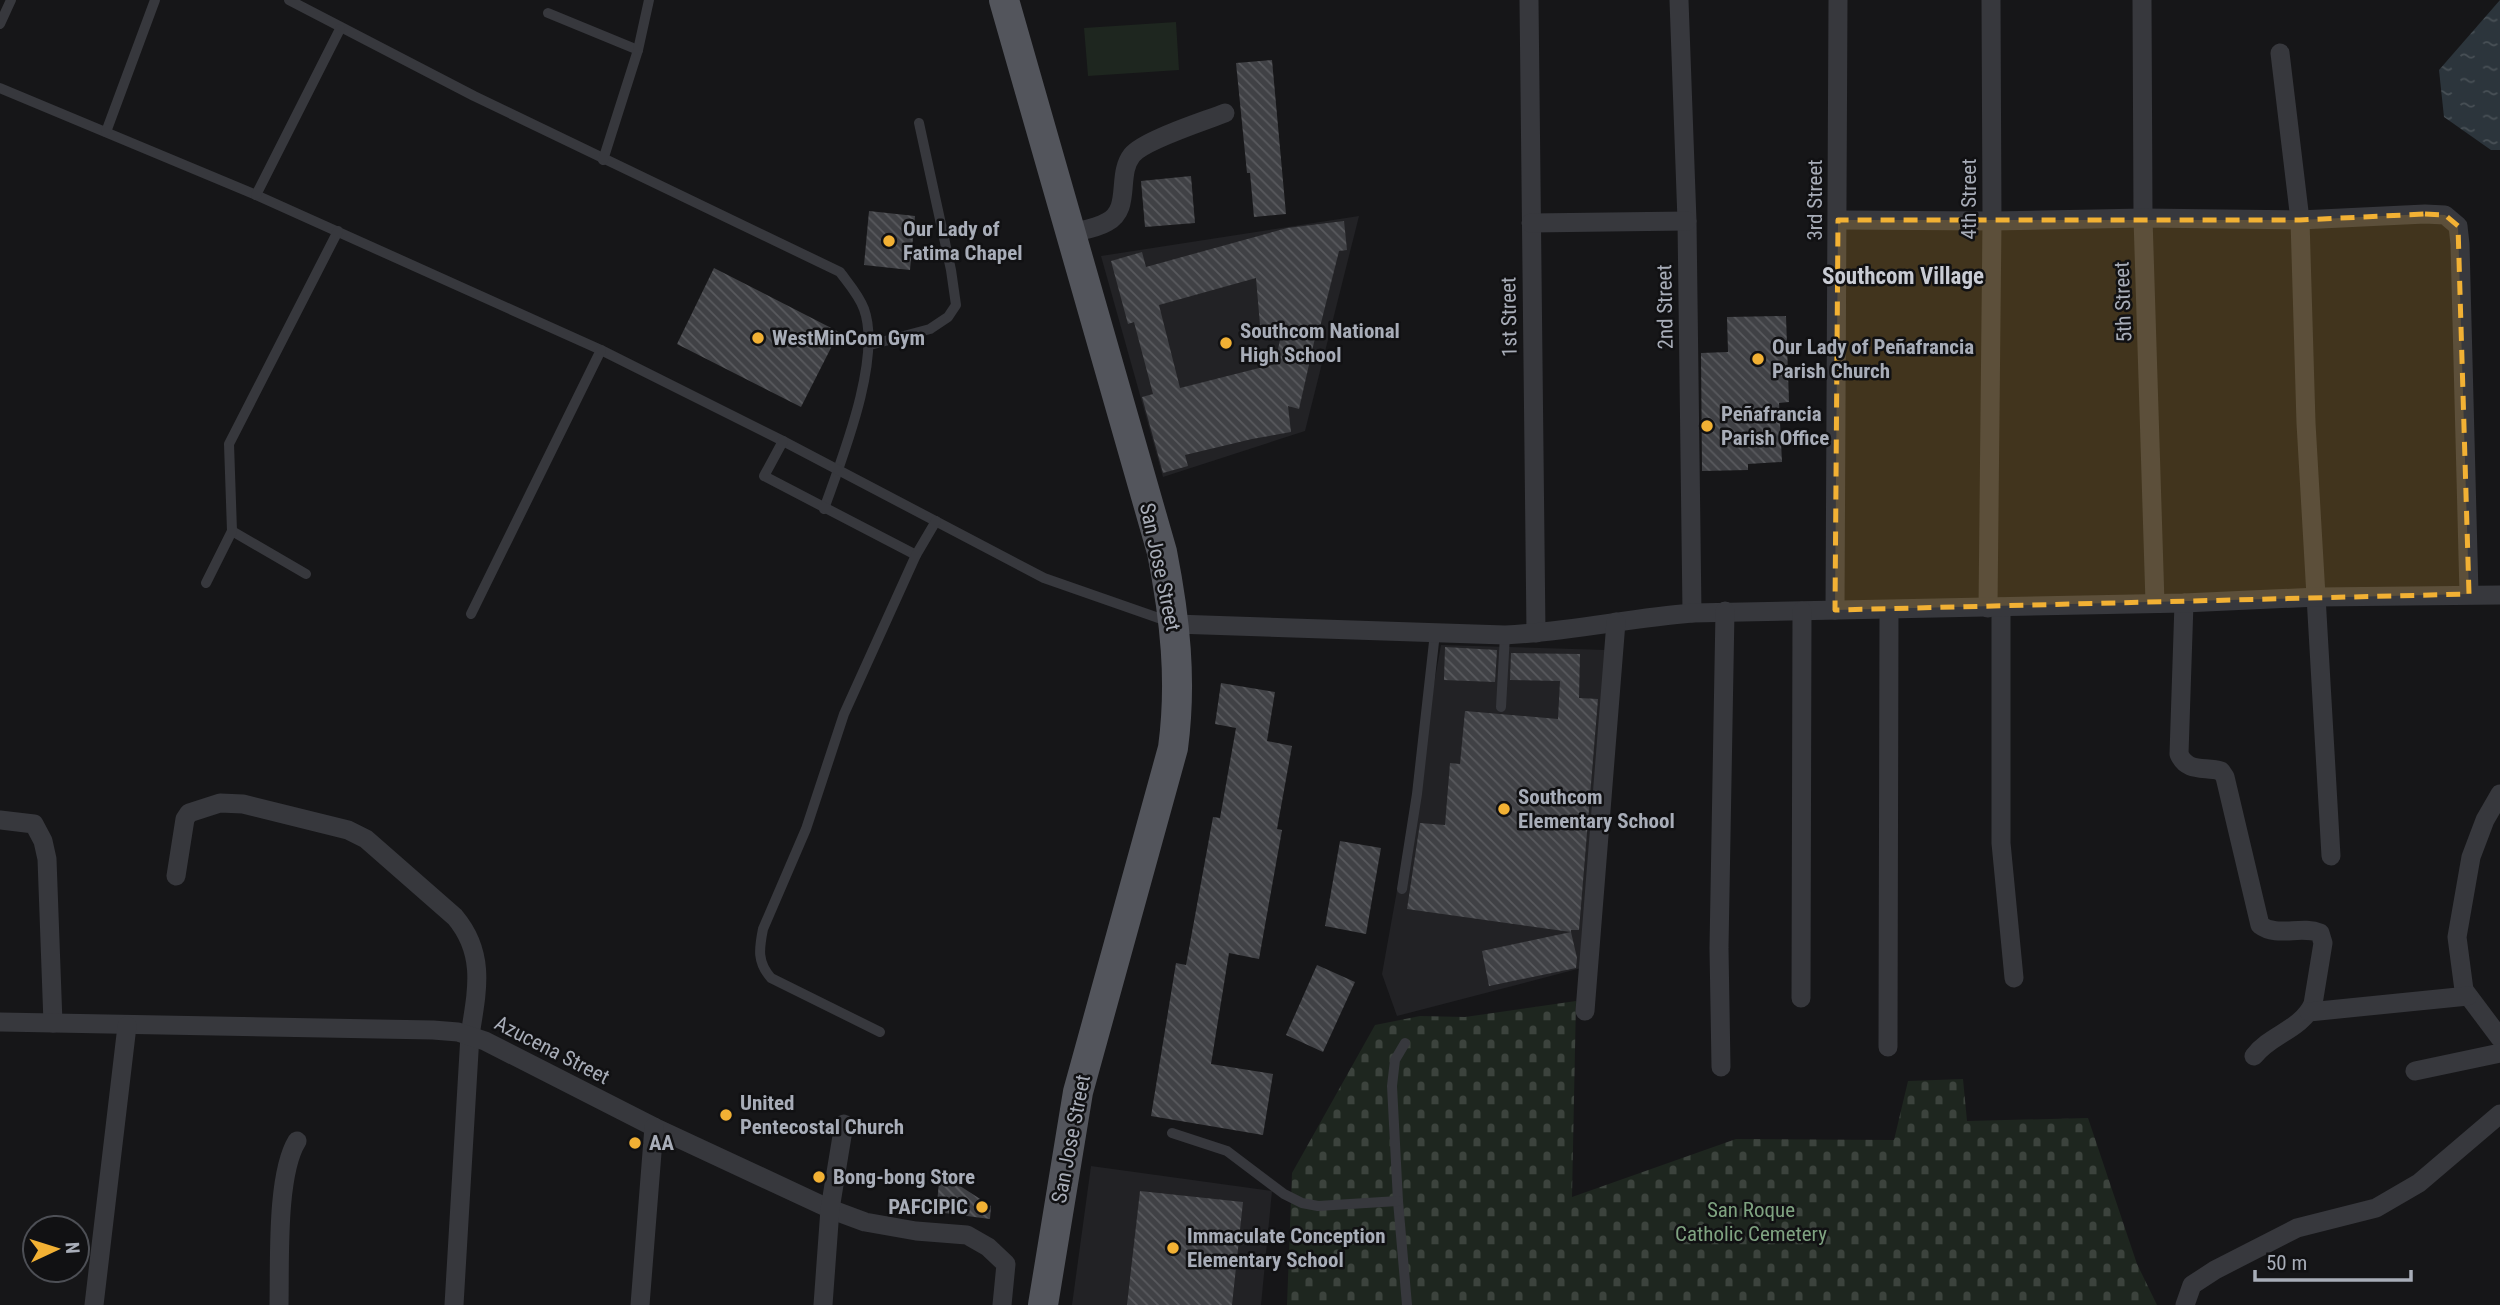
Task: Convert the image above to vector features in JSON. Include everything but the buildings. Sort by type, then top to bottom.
[{"type":"main road","name":"San Jose Street","points":[[1004,0],[1162,552],[1175,624],[1179,708],[1173,748],[1078,1092],[1042,1305]]},
{"type":"street","name":"1st Street","points":[[1530,0],[1536,633]]},
{"type":"street","name":"2nd Street","points":[[1679,0],[1687,221],[1692,613]]},
{"type":"street","name":"3rd Street","points":[[1835,610],[1838,0]]},
{"type":"street","name":"4th Street","points":[[1991,0],[1994,608],[2001,844],[2014,978]]},
{"type":"street","name":"5th Street","points":[[2142,0],[2143,218],[2155,603]]},
{"type":"street","points":[[2280,53],[2300,220],[2306,423],[2331,856]]},
{"type":"street","points":[[1071,233],[1105,224],[1114,218],[1122,203],[1123,176],[1134,153],[1146,145],[1225,113]]},
{"type":"street","points":[[1838,220],[2300,220],[2445,215],[2458,226],[2469,594]]},
{"type":"street","points":[[1531,223],[1687,221]]},
{"type":"street","points":[[1175,624],[1505,635],[1725,611],[1994,608],[2318,597],[2500,595]]},
{"type":"street","points":[[2184,603],[2179,754],[2183,763],[2191,768],[2214,769],[2221,771],[2225,777],[2260,925],[2268,931],[2313,930],[2320,933],[2323,943],[2313,1004],[2309,1012],[2295,1026],[2262,1045],[2255,1056]]},
{"type":"street","points":[[1888,610],[1888,1048]]},
{"type":"street","points":[[1721,1067],[1719,948],[1725,611]]},
{"type":"street","points":[[1801,998],[1802,611]]},
{"type":"street","points":[[1585,1011],[1616,622]]},
{"type":"street","points":[[2500,794],[2485,820],[2471,857],[2457,937],[2464,990],[2500,1038]]},
{"type":"street","points":[[176,876],[185,819],[189,813],[220,803],[243,804],[306,818],[348,830],[366,839],[456,917],[467,931],[478,968],[477,995],[470,1035],[453,1305]]},
{"type":"street","points":[[0,820],[34,824],[43,841],[47,859],[52,1023]]},
{"type":"street","points":[[2309,1012],[2468,996]]},
{"type":"street","name":"Azucena Street","points":[[0,1022],[433,1030],[470,1035],[654,1127],[830,1209],[865,1222],[916,1231],[967,1234],[988,1247],[1006,1264],[1002,1305]]},
{"type":"street","points":[[94,1305],[127,1026]]},
{"type":"street","points":[[2415,1072],[2500,1053]]},
{"type":"street","points":[[2185,1305],[2192,1285],[2215,1269],[2297,1228],[2376,1209],[2419,1183],[2500,1114]]},
{"type":"street","points":[[822,1305],[830,1209],[844,1124]]},
{"type":"street","points":[[640,1305],[654,1127]]},
{"type":"street","points":[[279,1305],[283,1193],[290,1152],[297,1141]]},
{"type":"lane","points":[[0,24],[10,0]]},
{"type":"lane","points":[[106,132],[155,0]]},
{"type":"lane","points":[[289,0],[340,29],[603,160],[814,257],[840,272],[864,309],[870,345],[861,395],[824,509]]},
{"type":"lane","points":[[603,160],[638,50],[649,0]]},
{"type":"lane","points":[[548,13],[638,50]]},
{"type":"lane","points":[[256,195],[340,29]]},
{"type":"lane","points":[[0,88],[256,195],[601,350],[838,469],[1044,578],[1175,624]]},
{"type":"lane","points":[[870,345],[930,329],[948,317],[956,305],[919,123]]},
{"type":"lane","points":[[206,583],[232,531],[229,444],[338,231]]},
{"type":"lane","points":[[471,614],[601,350]]},
{"type":"lane","points":[[783,441],[764,476],[916,555]]},
{"type":"lane","points":[[880,1032],[771,978],[763,970],[759,951],[763,929],[806,829],[844,714],[916,555],[936,521]]},
{"type":"lane","points":[[232,531],[306,574]]},
{"type":"lane","points":[[1402,889],[1418,794],[1435,633]]},
{"type":"lane","points":[[1501,707],[1505,635]]},
{"type":"lane","points":[[1405,1043],[1395,1060],[1392,1086],[1407,1305]]},
{"type":"lane","points":[[1172,1133],[1227,1151],[1284,1194],[1302,1203],[1318,1206],[1398,1201]]},
{"type":"highlighted area","points":[[2425,214],[2445,215],[2458,226],[2469,594],[1835,610],[1838,220],[2300,220]]},
{"type":"shaded area","name":"Southcom National High School","points":[[1359,216],[1305,431],[1163,477],[1101,256]]},
{"type":"shaded area","name":"Southcom Elementary School","points":[[1441,645],[1606,650],[1585,967],[1397,1016],[1382,974]]},
{"type":"shaded area","name":"Immaculate Conception Elementary School","points":[[1091,1166],[1272,1191],[1261,1305],[1072,1305]]},
{"type":"green space","points":[[1176,22],[1179,70],[1088,76],[1084,28]]},
{"type":"green space","name":"San Roque Catholic Cemetery","points":[[1576,1001],[1572,1197],[1736,1139],[1894,1140],[1908,1081],[1963,1079],[1967,1121],[2088,1118],[2137,1264],[2157,1305],[1287,1305],[1292,1173],[1375,1025],[1420,1016],[1465,1017]]},
{"type":"water","points":[[2500,0],[2500,150],[2491,150],[2444,117],[2439,70]]},
{"type":"place","name":"Our Lady of Fatima Chapel","points":[[889,241]]},
{"type":"place","name":"WestMinCom Gym","points":[[758,338]]},
{"type":"place","name":"Southcom National High School","points":[[1226,343]]},
{"type":"place","name":"Our Lady of Peñafrancia Parish Church","points":[[1758,359]]},
{"type":"place","name":"Peñafrancia Parish Office","points":[[1707,426]]},
{"type":"place","name":"Southcom Elementary School","points":[[1504,809]]},
{"type":"place","name":"United Pentecostal Church","points":[[726,1115]]},
{"type":"place","name":"AA","points":[[635,1143]]},
{"type":"place","name":"Bong-bong Store","points":[[819,1177]]},
{"type":"place","name":"PAFCIPIC","points":[[982,1207]]},
{"type":"place","name":"Immaculate Conception Elementary School","points":[[1173,1248]]},
{"type":"district","name":"Southcom Village","points":[[1903,276]]}]
